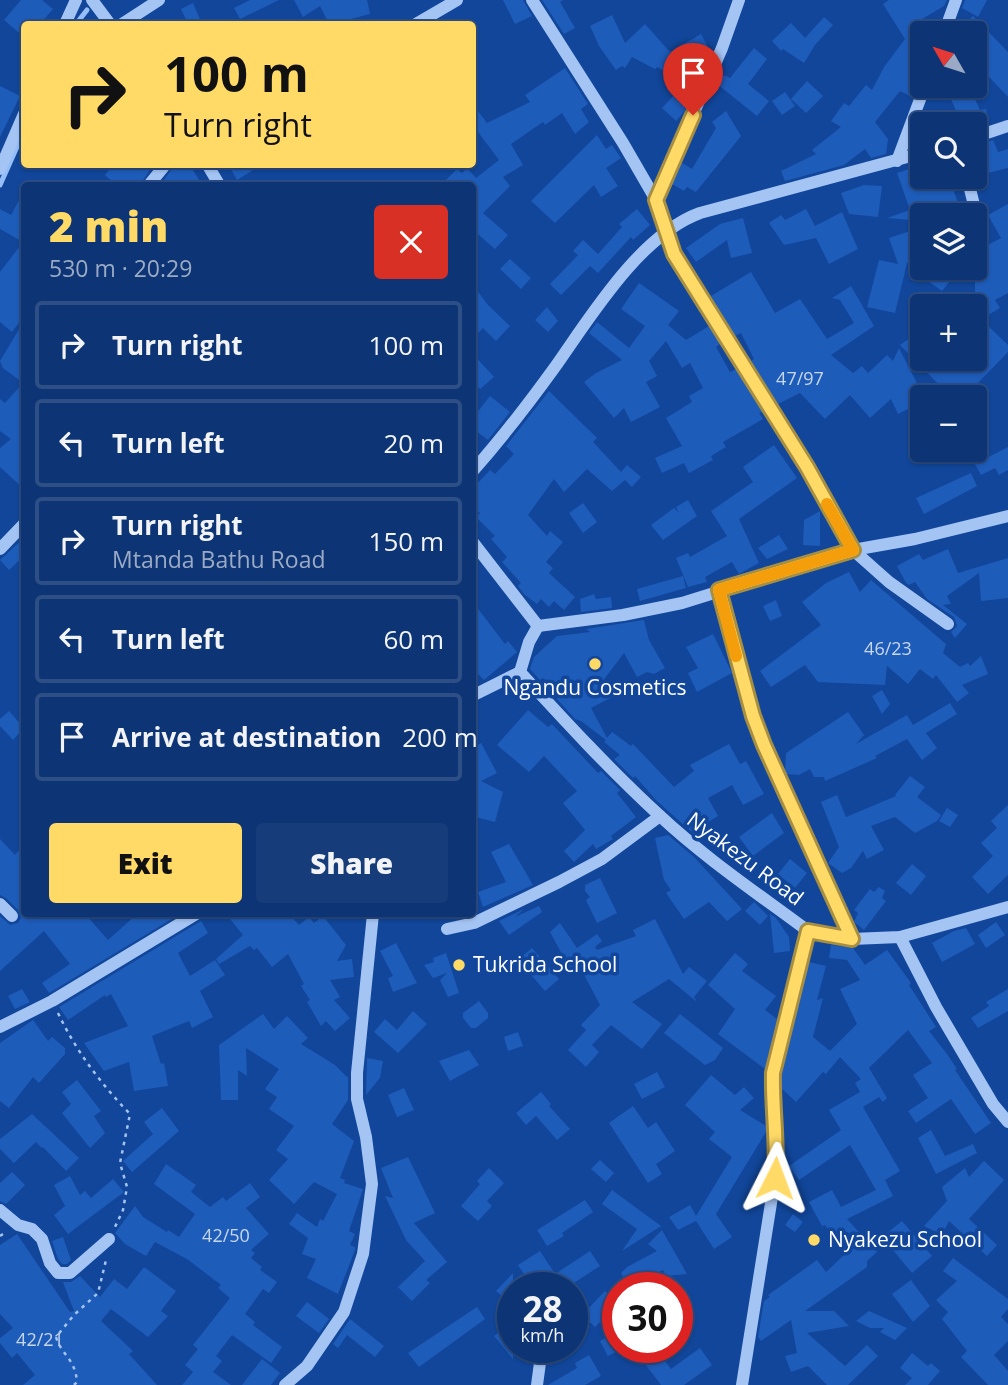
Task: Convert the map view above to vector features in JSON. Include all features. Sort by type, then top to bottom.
[{"type":"street","points":[[66,21],[76,0]]},
{"type":"street","points":[[92,0],[108,21]]},
{"type":"street","points":[[127,21],[159,0]]},
{"type":"street","points":[[421,21],[457,0]]},
{"type":"street","points":[[532,0],[623,143],[656,200],[674,254],[807,467],[853,550],[889,582],[947,624]]},
{"type":"street","points":[[656,200],[722,48],[739,0]]},
{"type":"street","points":[[948,21],[956,0]]},
{"type":"street","points":[[897,161],[921,98]]},
{"type":"street","points":[[0,169],[21,121]]},
{"type":"street","points":[[987,133],[1008,126]]},
{"type":"street","points":[[476,467],[502,438],[615,284],[666,231],[684,219],[700,213],[910,157]]},
{"type":"street","points":[[151,182],[163,168]]},
{"type":"street","points":[[538,626],[623,615],[682,603],[853,550],[915,539],[1008,516]]},
{"type":"street","points":[[0,549],[21,527]]},
{"type":"street","points":[[476,546],[538,626]]},
{"type":"street","points":[[719,590],[753,716],[764,745],[852,939]]},
{"type":"street","points":[[476,694],[520,672],[529,642],[538,626]]},
{"type":"street","name":"Nyakezu Road","points":[[520,672],[593,751],[660,816],[723,869],[808,931],[773,1073],[772,1093],[778,1151],[742,1385]]},
{"type":"street","points":[[447,929],[474,923],[559,882],[602,859],[660,816]]},
{"type":"street","points":[[0,904],[12,916]]},
{"type":"street","points":[[808,931],[852,939],[900,937],[1008,907]]},
{"type":"street","points":[[0,1027],[51,1001],[191,917]]},
{"type":"street","points":[[285,1385],[307,1366],[344,1312],[363,1254],[372,1184],[366,1137],[357,1098],[357,1073],[373,917]]},
{"type":"street","points":[[900,937],[936,1007],[992,1104],[1008,1122]]},
{"type":"street","points":[[0,1210],[19,1226],[32,1229],[42,1239],[50,1263],[58,1273],[70,1273],[109,1239]]},
{"type":"street","points":[[537,1385],[540,1363]]},
{"type":"path","points":[[51,1001],[66,1031],[105,1088],[130,1114],[120,1163],[127,1187],[123,1210],[109,1239],[98,1293],[74,1314],[56,1337],[76,1370],[77,1382],[74,1385]]},
{"type":"building","points":[[21,0],[42,0],[53,9],[43,21],[21,21],[21,34],[4,20]]},
{"type":"building","points":[[250,0],[279,0],[240,19],[234,8]]},
{"type":"building","points":[[294,0],[367,0],[370,14],[343,21],[328,21],[320,6],[303,17]]},
{"type":"building","points":[[503,0],[523,0],[532,16],[515,24]]},
{"type":"building","points":[[542,0],[563,0],[560,2],[575,28],[564,34]]},
{"type":"building","points":[[889,0],[947,0],[944,6],[922,21],[910,21],[910,96],[900,91],[875,122],[888,139],[886,154],[871,158],[865,149],[844,165],[785,181],[781,171],[816,154],[812,150],[841,127],[831,121],[844,103],[849,106],[866,85],[872,90],[884,67],[905,39],[883,4]]},
{"type":"building","points":[[965,0],[987,0],[978,17],[962,8]]},
{"type":"building","points":[[193,3],[201,21],[187,21],[181,9]]},
{"type":"building","points":[[612,15],[625,43],[645,24],[670,52],[701,34],[708,53],[685,66],[700,77],[695,88],[632,57],[625,68],[622,66],[616,70],[599,46],[590,26]]},
{"type":"building","points":[[824,17],[833,25],[815,45],[804,63],[783,49],[781,51],[772,41],[791,23],[805,38]]},
{"type":"building","points":[[987,30],[1008,52],[1008,97],[987,75]]},
{"type":"building","points":[[754,48],[767,59],[748,84],[769,101],[757,116],[717,84],[724,75],[730,78]]},
{"type":"building","points":[[565,68],[588,104],[581,109],[589,122],[575,134],[562,113],[545,125],[543,122],[511,144],[523,165],[503,177],[510,186],[483,213],[508,235],[495,249],[476,232],[476,182],[444,182],[457,169],[462,173],[467,168],[476,178],[499,160],[476,129],[476,108],[487,123],[530,102],[525,95]]},
{"type":"building","points":[[807,81],[823,96],[806,113],[791,99]]},
{"type":"building","points":[[0,86],[20,96],[0,137]]},
{"type":"building","points":[[785,92],[795,106],[782,115],[772,101]]},
{"type":"building","points":[[673,96],[687,108],[676,121],[662,108]]},
{"type":"building","points":[[950,98],[974,98],[980,110],[986,109],[987,112],[957,112]]},
{"type":"building","points":[[726,111],[741,136],[696,192],[687,187],[684,191],[672,184],[682,163],[692,169],[716,128],[712,122]]},
{"type":"building","points":[[597,135],[606,149],[612,145],[621,158],[606,168],[618,186],[601,197],[594,185],[555,223],[531,201]]},
{"type":"building","points":[[993,140],[998,152],[1008,149],[1008,168],[987,173],[987,142]]},
{"type":"building","points":[[111,168],[151,168],[142,182],[113,182],[105,175]]},
{"type":"building","points":[[172,168],[192,168],[200,182],[163,182]]},
{"type":"building","points":[[230,168],[256,168],[237,180]]},
{"type":"building","points":[[910,169],[910,189],[953,189],[958,203],[910,203],[910,210],[897,173]]},
{"type":"building","points":[[864,185],[882,186],[878,217],[849,214],[841,193]]},
{"type":"building","points":[[21,197],[21,241],[0,229],[0,209],[11,215]]},
{"type":"building","points":[[1008,204],[1008,293],[995,300],[1000,308],[987,316],[987,294],[975,294],[975,280],[987,280],[987,246],[1001,238],[988,215]]},
{"type":"building","points":[[637,209],[650,225],[633,240],[631,237],[598,273],[590,266],[561,295],[550,284],[578,255],[573,251],[583,240],[598,254],[622,227],[619,224]]},
{"type":"building","points":[[806,209],[815,226],[842,212],[858,249],[829,264],[816,238],[784,245],[769,223],[781,215],[785,220]]},
{"type":"building","points":[[910,210],[910,220],[887,218]]},
{"type":"building","points":[[743,218],[752,253],[731,258],[727,240],[696,262],[686,248],[720,224]]},
{"type":"building","points":[[910,231],[910,262],[907,263],[895,313],[867,307],[879,260],[898,264],[889,238]]},
{"type":"building","points":[[21,245],[21,320],[12,332],[0,322],[0,272]]},
{"type":"building","points":[[510,259],[531,278],[521,289],[500,269]]},
{"type":"building","points":[[751,272],[775,313],[800,299],[827,339],[854,323],[840,300],[832,298],[851,286],[874,326],[831,355],[853,373],[862,366],[868,373],[887,355],[893,361],[899,348],[918,385],[910,385],[910,408],[898,414],[891,399],[870,418],[850,395],[825,419],[800,393],[778,404],[751,361],[754,359],[741,333],[735,336],[711,296]]},
{"type":"building","points":[[929,280],[951,280],[942,291]]},
{"type":"building","points":[[639,283],[679,311],[668,325],[686,340],[709,326],[720,344],[716,347],[730,372],[736,369],[762,412],[759,413],[763,419],[723,442],[726,447],[711,456],[713,460],[689,473],[684,463],[662,473],[655,458],[682,446],[666,418],[692,402],[689,396],[703,388],[690,363],[682,368],[666,341],[649,361],[657,376],[646,382],[660,407],[631,422],[624,408],[614,418],[584,382],[622,360],[589,333],[597,322],[629,348],[645,326],[621,309]]},
{"type":"building","points":[[476,289],[510,326],[496,341],[483,328],[476,335]]},
{"type":"building","points":[[547,307],[558,321],[548,332],[535,320]]},
{"type":"building","points":[[987,325],[1008,345],[1008,352],[976,385],[939,385],[926,371],[987,371]]},
{"type":"building","points":[[21,326],[21,382],[3,368],[0,361]]},
{"type":"building","points":[[910,338],[910,355],[900,345]]},
{"type":"building","points":[[476,357],[494,377],[480,389],[476,384]]},
{"type":"building","points":[[21,385],[21,486],[0,467],[0,448],[11,439],[0,431],[0,399],[5,403]]},
{"type":"building","points":[[549,391],[597,438],[593,442],[621,472],[627,465],[641,477],[632,487],[625,480],[612,491],[587,469],[564,492],[554,479],[528,515],[547,536],[550,531],[563,542],[546,562],[553,568],[549,573],[575,597],[564,610],[554,601],[549,607],[541,599],[537,604],[524,594],[518,586],[521,583],[502,562],[507,557],[491,539],[495,536],[476,517],[480,513],[476,510],[476,485],[490,470],[495,474],[514,454],[506,446]]},
{"type":"building","points":[[490,396],[510,412],[488,440],[476,431],[476,414]]},
{"type":"building","points":[[774,445],[797,478],[739,519],[759,563],[739,574],[732,562],[705,577],[707,582],[688,587],[676,558],[688,553],[690,557],[727,536],[711,511],[753,482],[743,467]]},
{"type":"building","points":[[1008,447],[1008,470],[999,475],[995,468],[981,475],[975,464],[987,462],[987,458]]},
{"type":"building","points":[[971,473],[977,486],[924,514],[916,498]]},
{"type":"building","points":[[688,500],[697,516],[663,540],[651,525],[674,508],[679,513],[676,507]]},
{"type":"building","points":[[583,503],[597,522],[583,533],[569,513]]},
{"type":"building","points":[[820,511],[820,546],[803,545],[804,520]]},
{"type":"building","points":[[779,535],[788,549],[767,559],[758,548]]},
{"type":"building","points":[[21,541],[21,559],[9,570],[0,560]]},
{"type":"building","points":[[948,549],[958,573],[1008,558],[1008,598],[981,601],[979,573],[947,596],[951,604],[943,605],[967,624],[955,638],[951,632],[957,626],[954,617],[927,599],[915,582],[909,585],[906,583],[897,566],[919,554],[923,560]]},
{"type":"building","points":[[849,572],[860,592],[871,580],[946,644],[943,653],[960,667],[968,663],[970,666],[981,656],[988,674],[962,685],[969,693],[957,702],[936,675],[933,679],[920,669],[908,684],[887,666],[885,685],[818,682],[805,665],[771,687],[760,671],[821,625],[802,602],[826,583]]},
{"type":"building","points":[[683,576],[686,588],[640,601],[637,589]]},
{"type":"building","points":[[594,594],[596,599],[611,597],[612,608],[581,612],[580,599]]},
{"type":"building","points":[[776,600],[782,616],[770,621],[763,606]]},
{"type":"building","points":[[476,606],[505,644],[508,641],[517,652],[484,680],[476,675]]},
{"type":"building","points":[[644,620],[649,640],[665,668],[654,674],[647,672],[637,677],[624,653],[602,682],[616,695],[591,708],[607,738],[612,732],[631,746],[633,744],[674,787],[694,771],[690,765],[729,744],[740,764],[746,761],[764,794],[743,805],[732,785],[708,798],[718,816],[695,835],[614,759],[620,755],[604,742],[606,740],[575,719],[557,699],[560,696],[530,669],[534,657],[557,636]]},
{"type":"building","points":[[713,634],[732,673],[697,692],[688,673],[698,668],[686,647]]},
{"type":"building","points":[[882,690],[890,704],[882,714],[872,696]]},
{"type":"building","points":[[950,703],[957,714],[926,733],[937,748],[922,760],[907,739],[875,756],[877,758],[825,781],[824,777],[814,777],[810,769],[799,775],[786,774],[786,753],[848,712],[864,735],[856,744],[907,715],[913,725]]},
{"type":"building","points":[[528,710],[548,727],[552,724],[598,773],[601,771],[620,790],[617,793],[636,817],[611,836],[613,839],[596,849],[593,844],[574,862],[564,851],[585,830],[563,803],[577,791],[544,756],[529,772],[497,745]]},
{"type":"building","points":[[9,711],[21,725],[21,731],[13,740],[0,726],[0,719]]},
{"type":"building","points":[[481,743],[497,773],[481,781],[503,792],[495,822],[476,817],[476,746]]},
{"type":"building","points":[[910,776],[925,787],[917,797],[941,815],[937,821],[915,833],[895,817],[871,826],[884,850],[867,859],[863,851],[851,868],[842,873],[828,863],[839,847],[821,802],[837,795],[846,817],[896,796]]},
{"type":"building","points":[[1008,805],[1008,875],[988,894],[972,877],[993,856],[981,843],[997,828],[991,821]]},
{"type":"building","points":[[947,808],[958,815],[950,827],[939,821]]},
{"type":"building","points":[[772,813],[784,833],[753,856],[739,837]]},
{"type":"building","points":[[668,835],[694,857],[742,909],[727,921],[709,902],[684,919],[666,893],[671,890],[664,880],[655,838]]},
{"type":"building","points":[[0,839],[15,855],[21,848],[21,917],[88,917],[108,940],[134,917],[175,917],[49,993],[42,983],[70,964],[44,931],[0,971],[0,916],[10,925],[18,923],[21,918],[18,910],[0,895]]},
{"type":"building","points":[[509,844],[533,885],[483,907],[478,892],[506,882],[491,852]]},
{"type":"building","points":[[790,859],[807,873],[795,888],[778,874]]},
{"type":"building","points":[[912,864],[926,876],[911,895],[896,883]]},
{"type":"building","points":[[600,878],[617,913],[597,923],[586,900],[590,897],[585,891],[585,885]]},
{"type":"building","points":[[879,887],[885,891],[882,898],[886,901],[864,930],[854,922],[858,913],[854,910],[870,889],[874,892]]},
{"type":"building","points":[[754,902],[768,916],[760,925],[745,911]]},
{"type":"building","points":[[539,906],[542,912],[509,935],[499,921],[524,909],[515,917]]},
{"type":"building","points":[[770,914],[789,937],[790,951],[774,953]]},
{"type":"building","points":[[228,917],[292,917],[299,925],[309,917],[314,923],[324,917],[346,945],[337,961],[352,959],[354,977],[330,980],[340,997],[334,1000],[350,1018],[335,1031],[326,1021],[321,1026],[307,1002],[310,1000],[301,986],[304,984],[288,954],[272,967],[257,948],[254,950],[250,946],[219,964],[216,959],[243,935]]},
{"type":"building","points":[[655,919],[683,974],[689,967],[707,981],[694,997],[697,1002],[669,979],[632,1002],[662,1024],[642,1049],[611,1025],[592,1045],[599,1052],[586,1067],[568,1050],[586,1030],[581,1025],[600,1005],[578,963],[570,969],[550,932],[560,923],[577,948],[597,934],[602,941],[595,947],[597,950],[636,936],[633,930]]},
{"type":"building","points":[[201,921],[208,933],[178,953],[190,976],[215,960],[225,975],[200,991],[213,1017],[192,1028],[189,1021],[152,1036],[161,1064],[164,1063],[168,1086],[134,1091],[129,1062],[104,1071],[84,1043],[128,1026],[111,994],[106,997],[105,995],[68,1020],[59,1007]]},
{"type":"building","points":[[996,922],[1005,935],[986,948],[978,935]]},
{"type":"building","points":[[966,928],[975,944],[942,962],[932,943]]},
{"type":"building","points":[[396,943],[417,983],[393,992],[388,978],[393,976],[380,951]]},
{"type":"building","points":[[831,945],[853,948],[865,965],[887,950],[911,983],[909,985],[936,1027],[929,1031],[991,1123],[975,1134],[951,1099],[916,1123],[908,1111],[928,1098],[913,1075],[932,1063],[908,1030],[869,1068],[887,1098],[883,1102],[879,1097],[863,1107],[900,1171],[885,1180],[893,1196],[847,1219],[877,1252],[867,1261],[867,1267],[805,1311],[834,1311],[849,1326],[807,1333],[845,1366],[867,1345],[878,1356],[848,1385],[827,1385],[808,1366],[791,1372],[785,1356],[797,1353],[791,1320],[761,1341],[758,1337],[764,1301],[770,1297],[768,1295],[817,1260],[826,1272],[846,1253],[825,1225],[822,1226],[809,1202],[832,1190],[841,1207],[876,1190],[850,1145],[799,1180],[789,1166],[841,1130],[829,1110],[860,1092],[855,1083],[861,1079],[840,1057],[796,1102],[782,1089],[782,1074],[809,962],[826,966],[817,1000],[823,998],[813,1037],[830,1051],[857,1024],[840,989],[860,980],[847,960],[829,958]]},
{"type":"building","points":[[532,948],[559,979],[545,991],[518,960]]},
{"type":"building","points":[[446,953],[459,993],[448,997],[440,980],[447,973],[433,978],[424,965],[434,962],[433,958]]},
{"type":"building","points":[[735,953],[748,964],[742,971],[776,996],[765,1010],[777,1019],[765,1069],[718,1034],[735,1009],[708,985]]},
{"type":"building","points":[[22,989],[30,1002],[15,1009],[8,996]]},
{"type":"building","points":[[1008,989],[1008,1011],[978,1028],[971,1018],[989,1006],[986,1002]]},
{"type":"building","points":[[479,1001],[488,1013],[488,1018],[476,1028],[471,1028],[463,1018],[463,1013]]},
{"type":"building","points":[[413,1011],[427,1024],[398,1053],[374,1032],[385,1019],[397,1030]]},
{"type":"building","points":[[263,1014],[274,1029],[287,1016],[308,1038],[301,1044],[348,1076],[348,1100],[332,1124],[354,1141],[340,1178],[345,1180],[344,1183],[363,1189],[349,1231],[355,1234],[350,1245],[355,1247],[355,1250],[338,1294],[307,1278],[316,1259],[302,1254],[308,1238],[289,1224],[297,1213],[317,1227],[337,1194],[314,1182],[294,1204],[269,1180],[288,1159],[276,1150],[294,1126],[269,1109],[277,1097],[265,1089],[279,1069],[246,1048],[247,1076],[238,1070],[238,1100],[221,1100],[219,1045]]},
{"type":"building","points":[[680,1014],[723,1048],[715,1060],[705,1065],[664,1033]]},
{"type":"building","points":[[33,1020],[48,1041],[52,1037],[65,1048],[65,1054],[39,1083],[33,1077],[9,1108],[0,1101],[0,1043]]},
{"type":"building","points":[[518,1032],[523,1046],[508,1051],[504,1037]]},
{"type":"building","points":[[469,1050],[479,1065],[450,1081],[439,1061]]},
{"type":"building","points":[[367,1058],[383,1061],[380,1078],[366,1095]]},
{"type":"building","points":[[657,1072],[665,1087],[642,1099],[634,1084]]},
{"type":"building","points":[[711,1075],[735,1095],[744,1087],[754,1098],[740,1110],[766,1126],[766,1132],[716,1214],[732,1237],[714,1249],[696,1221],[678,1230],[669,1217],[690,1205],[696,1216],[732,1157],[709,1139],[715,1132],[685,1105]]},
{"type":"building","points":[[77,1080],[101,1111],[94,1116],[105,1133],[90,1148],[62,1113],[71,1104],[62,1092]]},
{"type":"building","points":[[404,1088],[414,1110],[397,1117],[388,1095]]},
{"type":"building","points":[[541,1092],[551,1104],[549,1106],[570,1129],[557,1140],[536,1116],[526,1125],[516,1113]]},
{"type":"building","points":[[633,1106],[648,1128],[656,1122],[675,1151],[656,1164],[662,1174],[648,1183],[609,1123]]},
{"type":"building","points":[[162,1108],[179,1131],[132,1172],[123,1161],[153,1134],[144,1122]]},
{"type":"building","points":[[32,1114],[79,1158],[66,1171],[36,1142],[14,1163],[0,1149],[0,1139]]},
{"type":"building","points":[[931,1130],[945,1156],[973,1144],[977,1153],[936,1174],[918,1138]]},
{"type":"building","points":[[408,1157],[435,1213],[414,1223],[447,1262],[426,1280],[430,1283],[412,1301],[398,1287],[425,1261],[406,1240],[385,1196],[393,1198],[381,1168]]},
{"type":"building","points":[[600,1160],[614,1173],[606,1182],[591,1169]]},
{"type":"building","points":[[984,1161],[1004,1180],[969,1219],[997,1245],[987,1256],[949,1221],[942,1235],[924,1226],[947,1201],[942,1187],[965,1168],[969,1177]]},
{"type":"building","points":[[166,1164],[196,1185],[191,1192],[210,1207],[223,1197],[226,1201],[250,1183],[260,1197],[246,1208],[269,1234],[251,1250],[255,1253],[251,1258],[262,1267],[260,1270],[277,1282],[269,1293],[263,1289],[245,1314],[255,1322],[253,1325],[282,1347],[271,1363],[232,1335],[216,1356],[222,1361],[213,1372],[231,1385],[182,1385],[193,1372],[185,1365],[198,1349],[193,1345],[230,1298],[218,1288],[221,1285],[187,1259],[155,1242],[146,1256],[125,1244],[115,1233],[135,1206],[143,1217],[179,1237],[195,1214],[154,1184]]},
{"type":"building","points":[[489,1168],[504,1183],[487,1201],[492,1206],[478,1221],[461,1206],[480,1184],[477,1181]]},
{"type":"building","points":[[12,1172],[25,1185],[6,1204],[0,1201],[0,1183]]},
{"type":"building","points":[[70,1176],[80,1195],[85,1191],[91,1198],[113,1179],[124,1192],[68,1234],[54,1215],[65,1206],[54,1185]]},
{"type":"building","points":[[612,1190],[661,1226],[622,1251],[637,1229],[602,1204]]},
{"type":"building","points":[[585,1200],[593,1212],[547,1246],[537,1230]]},
{"type":"building","points":[[793,1214],[803,1222],[795,1232],[785,1225]]},
{"type":"building","points":[[902,1221],[932,1256],[912,1273],[882,1237]]},
{"type":"building","points":[[662,1230],[686,1272],[622,1272],[657,1251],[648,1244]]},
{"type":"building","points":[[17,1234],[70,1312],[74,1311],[63,1282],[71,1282],[80,1276],[100,1297],[114,1279],[127,1289],[144,1267],[176,1291],[161,1311],[168,1316],[148,1337],[111,1309],[101,1321],[133,1351],[129,1354],[157,1385],[23,1385],[35,1375],[17,1353],[12,1358],[0,1343],[0,1338],[13,1328],[0,1314],[0,1245]]},
{"type":"building","points":[[63,1237],[71,1260],[67,1264],[62,1264],[58,1259],[52,1241]]},
{"type":"building","points":[[540,1251],[554,1272],[523,1272],[518,1265]]},
{"type":"building","points":[[590,1251],[600,1266],[588,1274],[558,1272]]},
{"type":"building","points":[[953,1258],[1008,1299],[1008,1309],[1001,1317],[1008,1324],[1008,1341],[994,1355],[1008,1371],[1008,1385],[988,1385],[961,1357],[967,1351],[942,1319],[948,1312],[936,1300],[957,1281],[943,1271]]},
{"type":"building","points":[[911,1280],[930,1306],[913,1322],[892,1294]]},
{"type":"building","points":[[602,1294],[602,1320],[595,1327],[588,1321],[588,1309]]},
{"type":"building","points":[[307,1302],[329,1319],[319,1333],[296,1316]]},
{"type":"building","points":[[477,1307],[485,1319],[419,1367],[408,1353]]},
{"type":"building","points":[[869,1311],[907,1328],[895,1340],[880,1332],[884,1328],[870,1328],[856,1321]]},
{"type":"building","points":[[350,1319],[384,1346],[375,1357],[347,1335],[338,1348],[333,1344]]},
{"type":"building","points":[[700,1348],[712,1365],[684,1385],[661,1385],[644,1363],[666,1363],[671,1369],[679,1363],[693,1363],[693,1353]]},
{"type":"building","points":[[912,1353],[928,1366],[931,1363],[940,1371],[928,1385],[905,1385],[912,1378],[900,1368]]},
{"type":"building","points":[[588,1356],[601,1376],[585,1385],[548,1385],[577,1368],[575,1363],[588,1363]]},
{"type":"building","points":[[262,1359],[280,1373],[271,1385],[242,1385]]},
{"type":"waterway","points":[[78,21],[87,10]]},
{"type":"waterway","points":[[0,185],[21,138]]},
{"type":"slow traffic","points":[[736,656],[719,590],[853,550],[827,504]]},
{"type":"place","name":"Ngandu Cosmetics","points":[[595,664]]},
{"type":"place","name":"Tukrida School","points":[[459,965]]},
{"type":"place","name":"Nyakezu School","points":[[814,1240]]},
{"type":"route","points":[[693,115],[656,200],[670,244],[807,467],[853,550],[719,590],[753,716],[764,745],[852,939],[808,931],[773,1073],[772,1093],[778,1151],[775,1178]]}]
